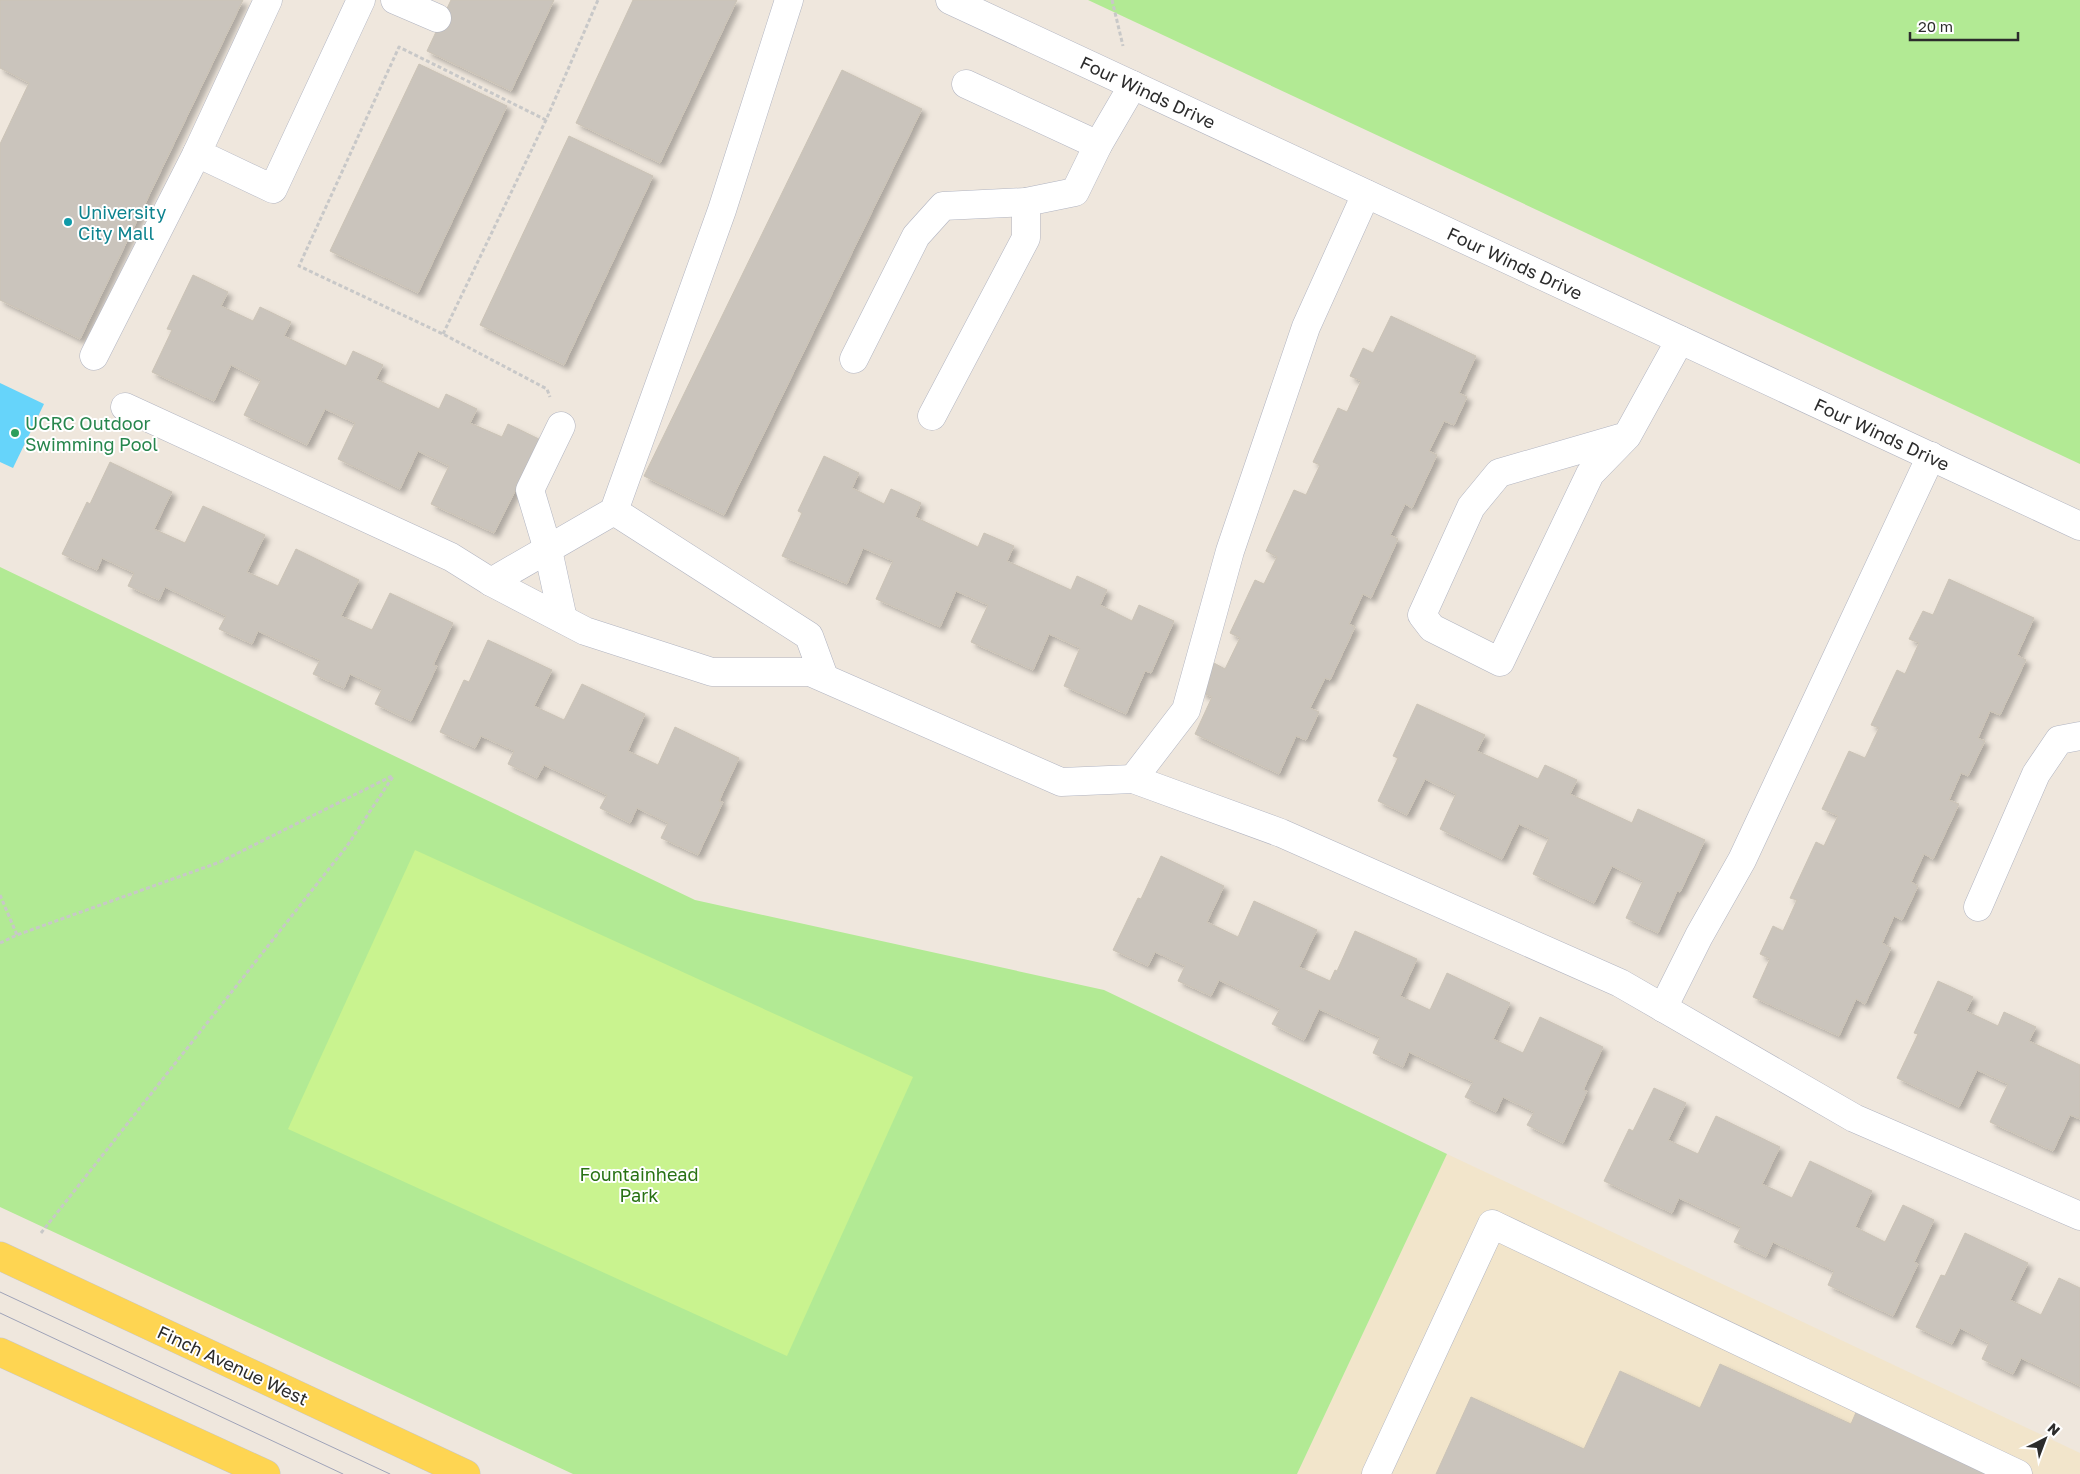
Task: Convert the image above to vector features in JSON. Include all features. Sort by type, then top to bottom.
[{"type":"main road","name":"Finch Avenue West","points":[[0,1256],[466,1474]]},
{"type":"main road","points":[[0,1352],[266,1474]]},
{"type":"street","points":[[94,356],[197,153],[268,0]]},
{"type":"street","points":[[197,153],[273,189],[361,0]]},
{"type":"street","points":[[395,0],[437,18]]},
{"type":"street","points":[[491,582],[614,511],[722,210],[789,0]]},
{"type":"street","name":"Four Winds Drive","points":[[950,0],[2080,526]]},
{"type":"street","points":[[966,84],[1098,145]]},
{"type":"street","points":[[854,359],[916,236],[943,206],[1026,202],[1076,192],[1098,145],[1133,85]]},
{"type":"street","points":[[1133,780],[1186,710],[1230,551],[1306,327],[1366,194]]},
{"type":"street","points":[[932,416],[1026,238],[1026,202]]},
{"type":"street","points":[[1627,436],[1499,473],[1471,507],[1422,615],[1432,628],[1500,662],[1590,474],[1627,436],[1680,340]]},
{"type":"street","points":[[125,407],[451,557],[491,582],[585,631],[712,672],[810,672],[1061,782],[1133,780],[1281,833],[1620,982],[1854,1118],[2080,1216]]},
{"type":"street","points":[[561,426],[530,490],[548,550],[563,619]]},
{"type":"street","points":[[1663,1008],[1699,936],[1742,860],[1931,456]]},
{"type":"street","points":[[614,511],[809,636],[824,677]]},
{"type":"street","points":[[1978,907],[2036,774],[2059,740],[2080,736]]},
{"type":"street","points":[[1376,1474],[1492,1224],[2018,1474]]},
{"type":"path","points":[[443,334],[546,120],[598,0]]},
{"type":"path","points":[[546,120],[399,47],[299,266],[443,334],[547,389],[561,426]]},
{"type":"path","points":[[0,944],[17,935],[220,862],[394,775],[347,846],[41,1233]]},
{"type":"path","points":[[0,894],[17,935]]},
{"type":"shaded area","points":[[1447,1154],[2080,1453],[2080,1474],[1297,1474]]},
{"type":"green space","points":[[1088,0],[2080,0],[2080,464]]},
{"type":"green space","name":"Fountainhead Park","points":[[0,567],[695,900],[1104,990],[1447,1154],[1297,1474],[573,1474],[0,1207]]},
{"type":"green space","points":[[415,850],[913,1077],[787,1356],[288,1129]]},
{"type":"water","name":"UCRC Outdoor Swimming Pool","points":[[0,383],[44,404],[13,468],[0,462]]},
{"type":"building","name":"University City Mall","points":[[0,0],[243,0],[80,339],[0,300],[0,144],[29,83],[0,68]]},
{"type":"building","points":[[451,0],[554,0],[511,91],[427,51]]},
{"type":"building","points":[[633,0],[737,0],[660,163],[576,123]]},
{"type":"building","points":[[419,64],[507,106],[418,293],[330,251]]},
{"type":"building","points":[[842,70],[922,109],[724,515],[644,476]]},
{"type":"building","points":[[569,136],[653,176],[564,365],[480,325]]},
{"type":"building","points":[[193,275],[228,292],[221,306],[253,321],[260,307],[291,322],[284,336],[346,366],[353,351],[383,365],[376,379],[439,409],[446,394],[477,409],[470,423],[502,437],[508,424],[543,441],[519,493],[515,491],[494,533],[431,504],[449,466],[418,451],[400,489],[338,459],[355,423],[325,409],[307,445],[244,415],[261,380],[231,365],[214,401],[152,372],[172,330],[167,329]]},
{"type":"building","points":[[1391,316],[1476,356],[1459,393],[1467,397],[1454,425],[1444,421],[1429,451],[1437,455],[1412,508],[1405,504],[1390,535],[1398,539],[1371,598],[1363,594],[1349,624],[1355,627],[1330,680],[1325,678],[1310,708],[1319,712],[1306,740],[1296,736],[1279,774],[1195,734],[1212,697],[1201,692],[1214,663],[1225,669],[1240,638],[1230,633],[1255,580],[1264,584],[1277,557],[1266,551],[1294,490],[1306,495],[1320,465],[1313,462],[1338,408],[1347,412],[1361,381],[1350,376],[1363,348],[1373,353]]},
{"type":"building","points":[[824,456],[859,473],[852,488],[884,504],[891,489],[921,503],[915,517],[978,547],[984,533],[1014,546],[1007,561],[1071,590],[1077,576],[1107,590],[1100,605],[1132,621],[1139,605],[1174,621],[1151,673],[1145,671],[1126,714],[1064,686],[1080,648],[1049,634],[1033,670],[971,642],[988,605],[956,591],[940,627],[876,599],[893,561],[863,548],[847,584],[782,556],[802,513],[798,511]]},
{"type":"building","points":[[110,462],[172,492],[154,529],[185,543],[203,506],[265,535],[247,572],[278,586],[296,549],[359,580],[341,616],[372,630],[390,593],[453,623],[433,665],[437,666],[411,721],[375,704],[382,689],[350,674],[344,688],[313,674],[320,660],[258,631],[252,644],[219,629],[226,616],[165,587],[159,600],[128,586],[134,573],[102,558],[97,570],[62,554],[87,502],[90,504]]},
{"type":"building","points":[[1949,579],[2034,618],[2017,655],[2026,660],[2000,715],[1990,711],[1978,738],[1985,741],[1968,776],[1961,773],[1949,800],[1959,804],[1933,859],[1924,854],[1911,882],[1918,886],[1902,920],[1894,916],[1882,943],[1891,948],[1865,1004],[1856,999],[1839,1036],[1753,997],[1770,959],[1760,954],[1773,926],[1783,931],[1797,900],[1790,898],[1816,842],[1824,846],[1838,816],[1822,809],[1849,751],[1865,758],[1879,728],[1871,725],[1897,670],[1905,674],[1919,643],[1909,639],[1923,611],[1933,615]]},
{"type":"building","points":[[488,640],[552,670],[534,706],[564,720],[582,684],[645,714],[628,751],[658,765],[675,727],[739,758],[719,801],[723,802],[698,855],[661,838],[668,823],[637,808],[630,823],[600,808],[607,795],[544,765],[537,778],[508,764],[514,751],[481,736],[475,748],[440,732],[464,680],[469,682]]},
{"type":"building","points":[[1417,704],[1485,735],[1477,751],[1538,779],[1545,765],[1577,780],[1570,794],[1632,823],[1638,809],[1705,840],[1680,892],[1677,891],[1658,933],[1626,918],[1643,881],[1612,866],[1594,903],[1533,874],[1549,838],[1519,824],[1502,859],[1440,829],[1456,794],[1425,779],[1407,815],[1378,801],[1398,758],[1393,756]]},
{"type":"building","points":[[1161,856],[1224,886],[1207,922],[1238,937],[1254,901],[1317,930],[1299,967],[1330,981],[1335,970],[1337,971],[1355,931],[1417,959],[1400,996],[1430,1010],[1447,973],[1510,1003],[1493,1039],[1523,1053],[1540,1017],[1603,1047],[1583,1090],[1587,1091],[1563,1143],[1527,1125],[1534,1112],[1503,1097],[1496,1112],[1465,1097],[1473,1082],[1409,1052],[1403,1067],[1373,1053],[1380,1037],[1319,1009],[1304,1040],[1272,1024],[1280,1009],[1219,980],[1211,996],[1178,981],[1185,966],[1155,952],[1148,966],[1113,950],[1138,898],[1141,899]]},
{"type":"building","points":[[1938,981],[1973,997],[1966,1011],[1998,1026],[2004,1012],[2036,1027],[2029,1041],[2080,1065],[2080,1119],[2070,1115],[2053,1151],[1990,1122],[2008,1084],[1977,1070],[1959,1107],[1897,1078],[1918,1034],[1914,1033]]},
{"type":"building","points":[[1654,1088],[1686,1103],[1668,1140],[1698,1154],[1716,1116],[1780,1147],[1762,1184],[1792,1198],[1810,1161],[1872,1191],[1855,1227],[1885,1242],[1903,1205],[1934,1220],[1914,1262],[1918,1264],[1893,1316],[1828,1285],[1834,1271],[1773,1242],[1766,1257],[1734,1242],[1741,1227],[1679,1198],[1672,1213],[1604,1181],[1629,1129],[1633,1131]]},
{"type":"building","points":[[1965,1233],[2028,1263],[2010,1300],[2041,1315],[2059,1278],[2080,1288],[2080,1386],[2021,1358],[2013,1374],[1982,1359],[1989,1343],[1960,1328],[1952,1344],[1916,1327],[1941,1275],[1945,1276]]},
{"type":"building","points":[[1720,1364],[1851,1424],[1857,1410],[1995,1474],[1436,1474],[1471,1397],[1584,1449],[1620,1371],[1700,1408]]},
{"type":"tram line","points":[[0,1292],[390,1474]]},
{"type":"tram line","points":[[0,1313],[343,1474]]},
{"type":"place","name":"University City Mall","points":[[68,222]]},
{"type":"place","name":"UCRC Outdoor Swimming Pool","points":[[15,433]]}]
